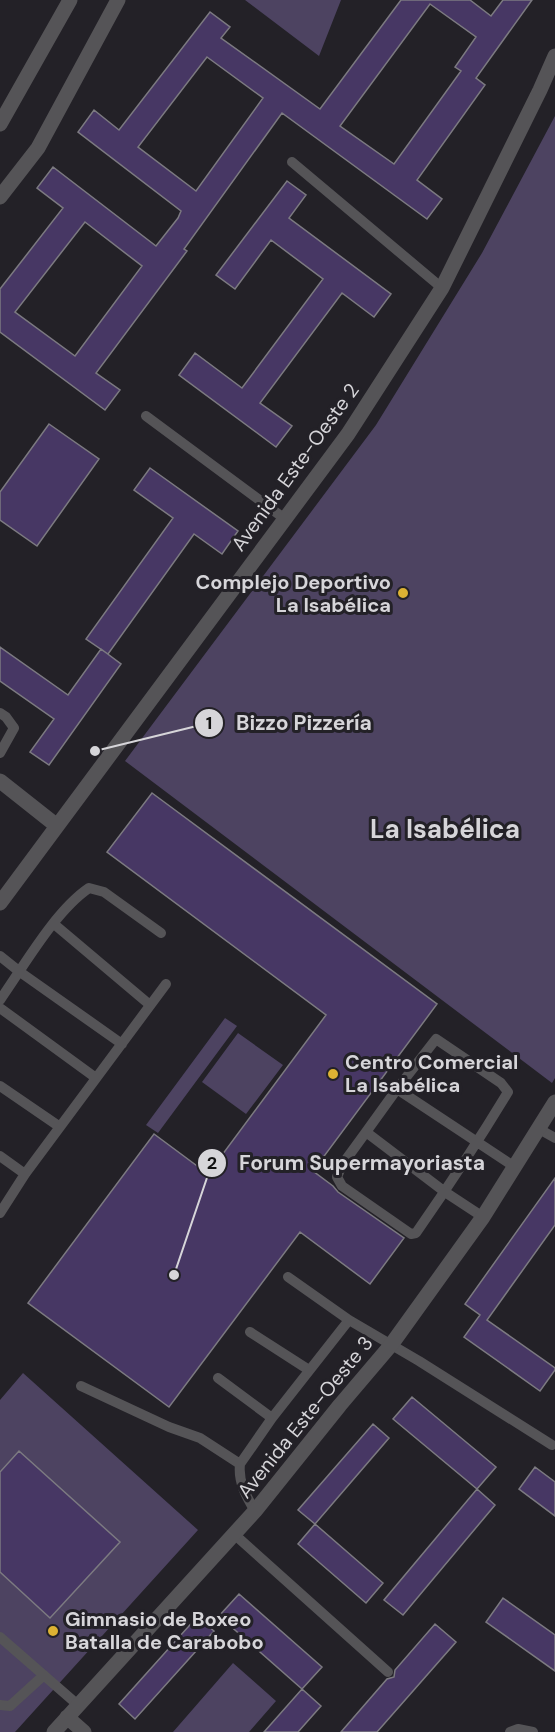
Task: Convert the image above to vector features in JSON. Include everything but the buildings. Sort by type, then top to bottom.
[{"type":"street","points":[[0,124],[70,0]]},
{"type":"street","points":[[0,197],[38,148],[118,0]]},
{"type":"street","name":"Avenida Este-Oeste 2","points":[[0,903],[348,434],[442,288],[555,56]]},
{"type":"street","points":[[0,781],[57,826]]},
{"type":"street","name":"Avenida Este-Oeste 3","points":[[54,1732],[255,1511],[391,1345],[483,1217],[555,1102]]},
{"type":"street","points":[[67,1717],[84,1732]]},
{"type":"lane","points":[[292,162],[442,288]]},
{"type":"lane","points":[[146,416],[285,519]]},
{"type":"lane","points":[[0,713],[14,728],[0,753]]},
{"type":"lane","points":[[0,1000],[54,924],[76,897],[89,888],[104,892],[161,933]]},
{"type":"lane","points":[[54,924],[150,1005]]},
{"type":"lane","points":[[0,956],[122,1044]]},
{"type":"lane","points":[[0,1213],[25,1174],[166,984]]},
{"type":"lane","points":[[0,1008],[96,1078]]},
{"type":"lane","points":[[436,1039],[501,1083],[508,1092],[445,1192],[416,1233],[411,1234],[342,1186],[337,1177],[342,1165],[396,1089],[436,1039]]},
{"type":"lane","points":[[0,1086],[60,1127]]},
{"type":"lane","points":[[396,1089],[515,1167]]},
{"type":"lane","points":[[538,1129],[555,1138]]},
{"type":"lane","points":[[366,1132],[445,1192],[483,1217]]},
{"type":"lane","points":[[0,1156],[25,1174]]},
{"type":"lane","points":[[288,1277],[349,1320],[552,1445]]},
{"type":"lane","points":[[255,1511],[244,1492],[239,1473],[240,1464],[272,1418],[349,1320]]},
{"type":"lane","points":[[250,1332],[309,1370]]},
{"type":"lane","points":[[218,1378],[272,1418]]},
{"type":"lane","points":[[81,1386],[169,1427],[200,1438],[240,1464]]},
{"type":"lane","points":[[234,1534],[388,1671]]},
{"type":"lane","points":[[0,1637],[78,1705]]},
{"type":"lane","points":[[0,1705],[10,1706],[44,1675]]},
{"type":"lane","points":[[510,1732],[518,1729],[533,1732]]},
{"type":"shaded area","points":[[245,0],[341,0],[319,56]]},
{"type":"shaded area","name":"Complejo Deportivo La Isabélica","points":[[555,116],[555,1078],[552,1083],[125,761],[376,425],[482,253]]},
{"type":"shaded area","points":[[225,1018],[237,1026],[158,1133],[146,1125]]},
{"type":"shaded area","points":[[238,1033],[283,1065],[246,1114],[202,1082]]},
{"type":"shaded area","name":"Gimnasio de Boxeo Batalla de Carabobo","points":[[23,1373],[198,1530],[15,1732],[0,1732],[0,1400]]},
{"type":"shaded area","points":[[233,1663],[276,1701],[249,1732],[173,1732]]},
{"type":"place","name":"Complejo Deportivo La Isabélica","points":[[403,593]]},
{"type":"place","name":"Bizzo Pizzería","points":[[95,751]]},
{"type":"place","name":"Centro Comercial La Isabélica","points":[[333,1074]]},
{"type":"place","name":"Forum Supermayoriasta","points":[[174,1275]]},
{"type":"place","name":"Gimnasio de Boxeo Batalla de Carabobo","points":[[53,1631]]},
{"type":"district","name":"La Isabélica","points":[[445,829]]}]
